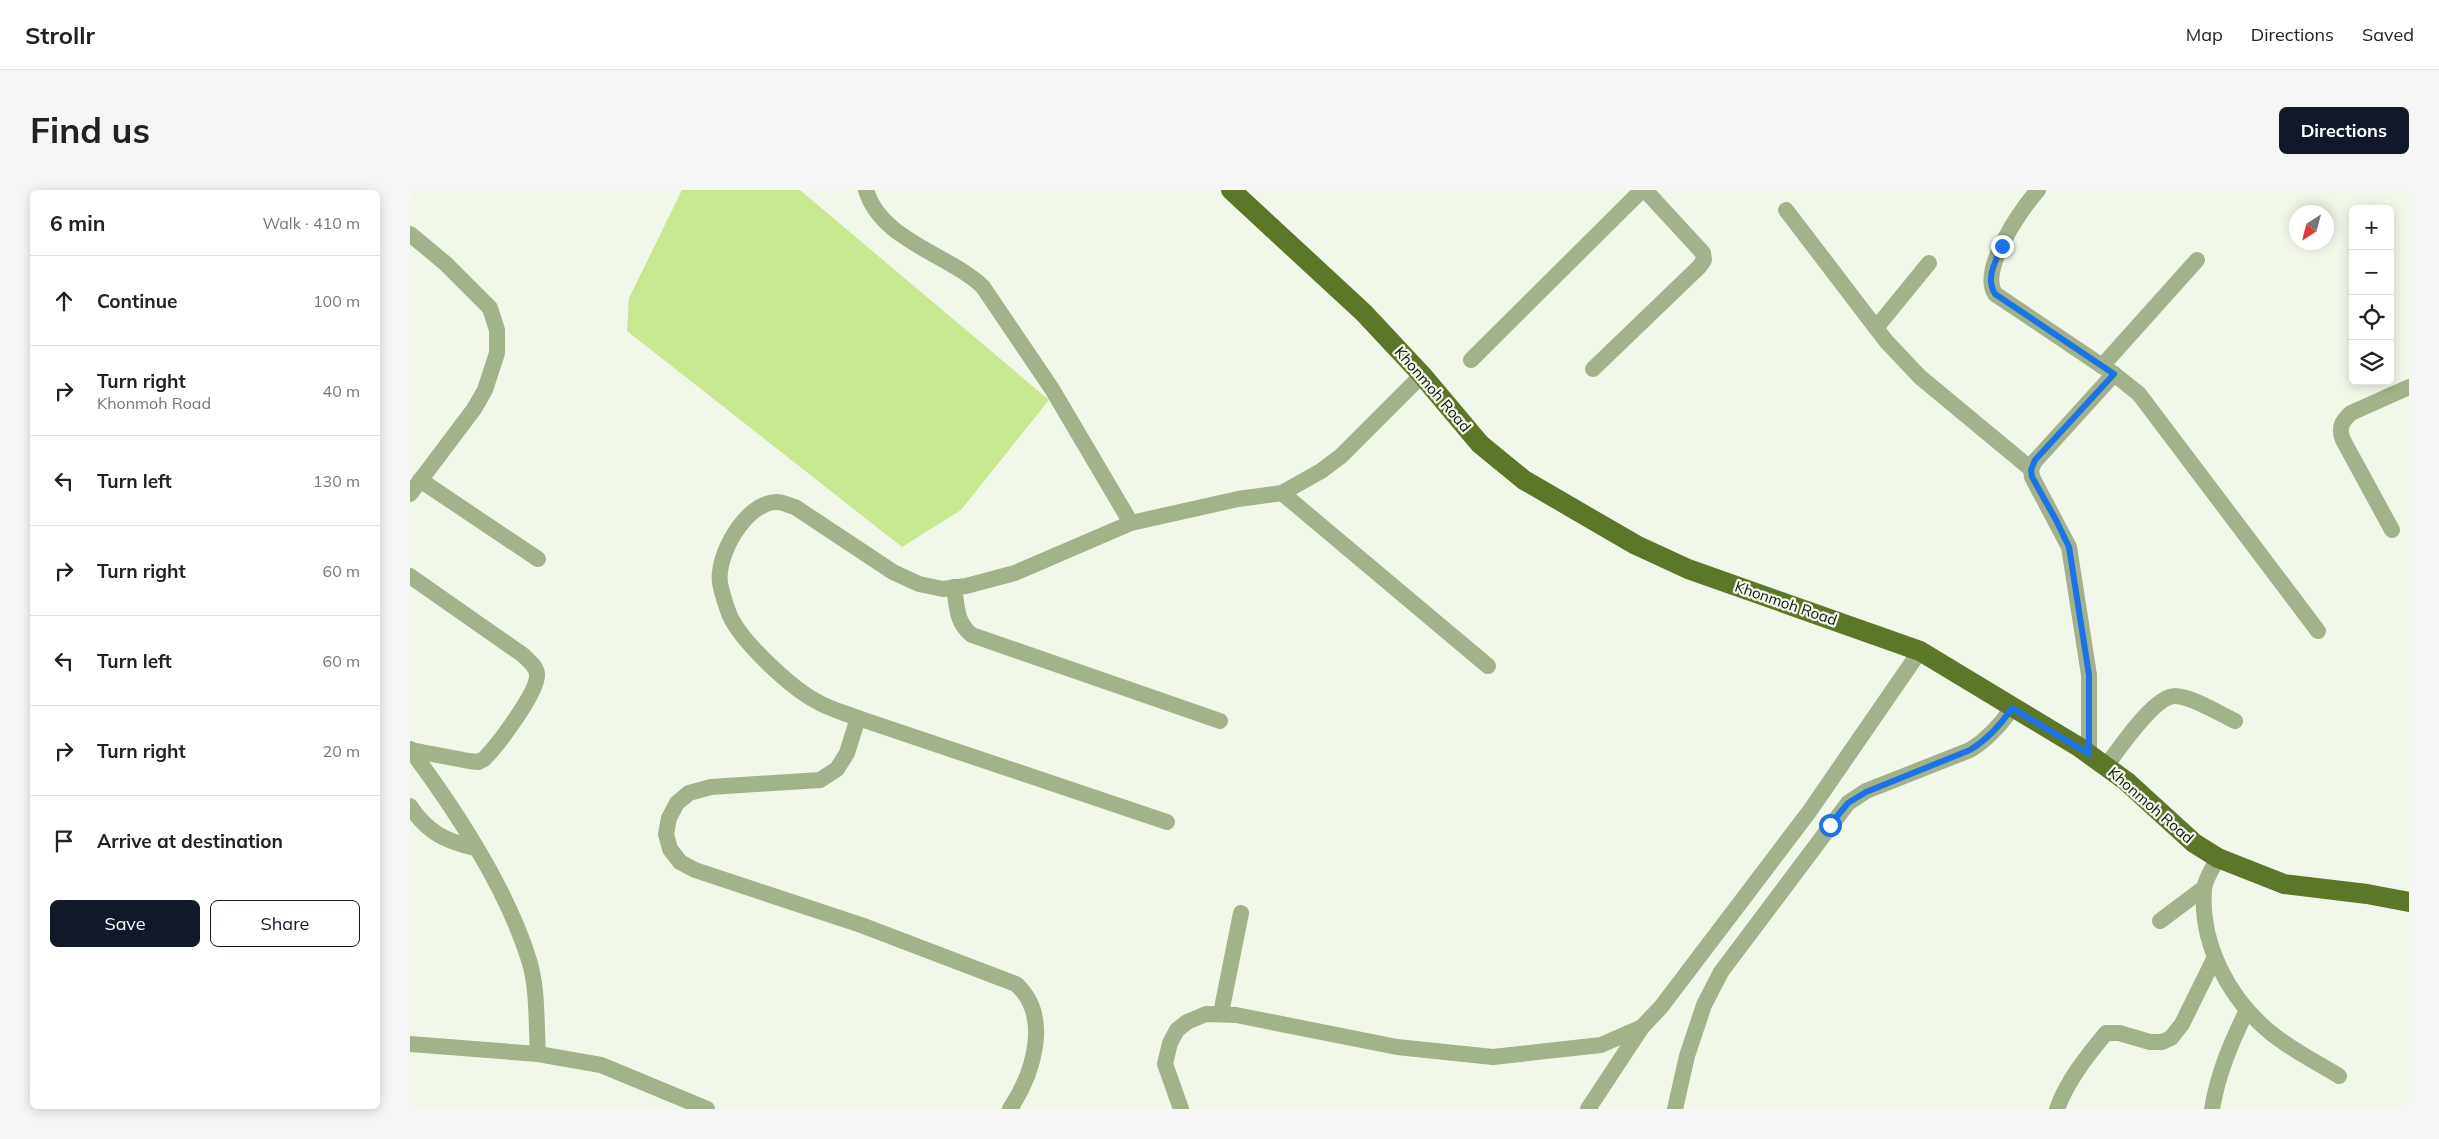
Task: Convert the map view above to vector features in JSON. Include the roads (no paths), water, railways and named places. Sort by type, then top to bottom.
[{"type":"main road","name":"Khonmoh Road","points":[[1231,190],[1364,313],[1422,376],[1480,444],[1524,480],[1636,545],[1688,569],[1920,651],[2089,754],[2126,780],[2194,843],[2218,858],[2284,884],[2367,894],[2409,902]]},
{"type":"street","points":[[866,190],[870,201],[894,229],[912,243],[970,275],[983,287],[1052,389],[1132,523]]},
{"type":"street","points":[[1471,360],[1642,190]]},
{"type":"street","points":[[1593,369],[1704,260],[1703,253],[1646,190]]},
{"type":"street","points":[[2038,190],[2014,221],[2002,246],[1991,275],[1991,288],[1995,294],[2108,370],[2139,394],[2318,631]]},
{"type":"street","points":[[1786,210],[1876,328],[1920,377],[2031,470]]},
{"type":"street","points":[[410,234],[445,263],[490,308],[497,330],[497,353],[486,390],[474,409],[410,494]]},
{"type":"street","points":[[2089,754],[2089,675],[2069,547],[2032,477],[2031,470],[2035,460],[2197,260]]},
{"type":"street","points":[[1876,328],[1929,263]]},
{"type":"street","points":[[1167,822],[858,718],[816,701],[780,674],[750,644],[730,616],[720,582],[723,556],[746,517],[762,506],[777,502],[795,507],[893,572],[919,584],[942,589],[954,588],[1015,573],[1132,523],[1238,499],[1282,494],[1341,456],[1422,376]]},
{"type":"street","points":[[2392,530],[2343,440],[2341,426],[2344,419],[2351,413],[2409,387]]},
{"type":"street","points":[[420,480],[538,559]]},
{"type":"street","points":[[1282,494],[1488,666]]},
{"type":"street","points":[[410,576],[523,655],[537,672],[536,680],[526,703],[484,759],[478,762],[469,761],[410,750]]},
{"type":"street","points":[[954,588],[958,618],[964,629],[972,635],[1220,720]]},
{"type":"street","points":[[1588,1109],[1642,1027],[1661,1007],[1809,812],[1920,651]]},
{"type":"street","points":[[2106,766],[2151,710],[2168,697],[2184,698],[2236,721]]},
{"type":"street","points":[[1675,1109],[1687,1056],[1704,1005],[1722,972],[1848,803],[1874,788],[1970,750],[1998,728],[2012,708]]},
{"type":"street","points":[[858,718],[847,753],[837,769],[820,780],[711,787],[690,793],[677,803],[669,818],[666,834],[670,850],[680,862],[695,870],[861,925],[1016,984],[1025,993],[1030,1003],[1035,1027],[1036,1046],[1032,1066],[1024,1086],[1010,1109]]},
{"type":"street","points":[[410,750],[442,792],[506,903],[529,960],[534,982],[538,1054]]},
{"type":"street","points":[[410,806],[416,816],[442,838],[475,848]]},
{"type":"street","points":[[2218,858],[2204,888],[2205,909],[2214,959],[2247,1010],[2286,1045],[2339,1076]]},
{"type":"street","points":[[2160,921],[2204,888]]},
{"type":"street","points":[[1221,1013],[1241,913]]},
{"type":"street","points":[[2056,1109],[2061,1096],[2073,1077],[2106,1033],[2119,1033],[2150,1042],[2162,1042],[2176,1034],[2214,959]]},
{"type":"street","points":[[2212,1109],[2216,1085],[2229,1046],[2247,1010]]},
{"type":"street","points":[[1181,1109],[1165,1064],[1170,1043],[1177,1030],[1187,1022],[1206,1014],[1221,1013],[1397,1046],[1493,1056],[1601,1045],[1642,1027]]},
{"type":"street","points":[[410,1044],[538,1054],[601,1065],[707,1109]]},
{"type":"street","points":[[1680,1088],[1688,1109]]}]
